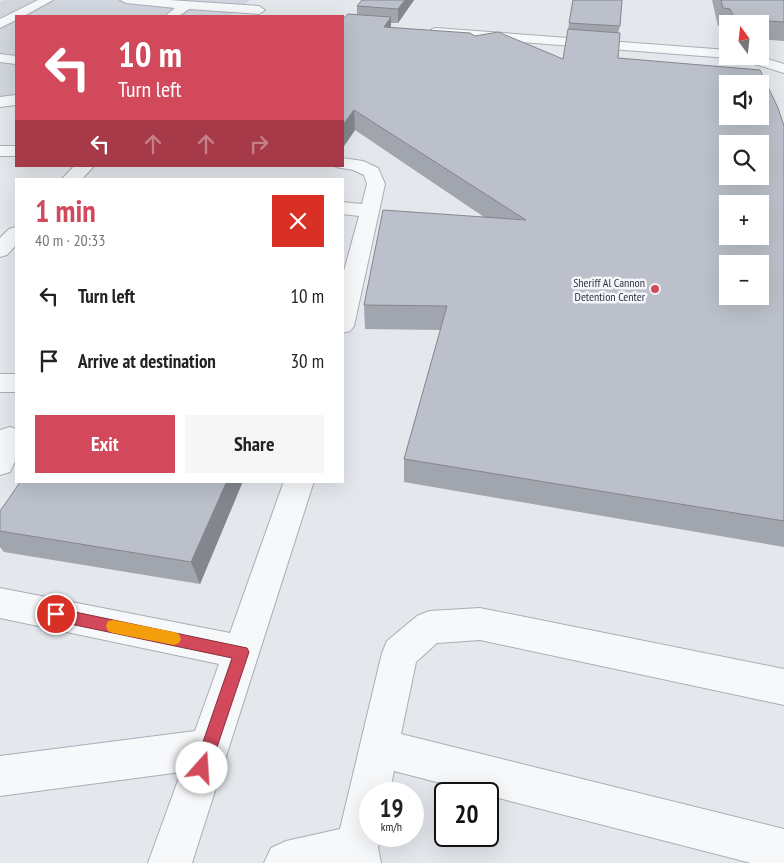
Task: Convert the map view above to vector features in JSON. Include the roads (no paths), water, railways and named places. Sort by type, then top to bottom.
[{"type":"street","points":[[18,15],[47,0]]},
{"type":"street","points":[[126,0],[256,13],[271,0]]},
{"type":"street","points":[[172,15],[187,5]]},
{"type":"street","points":[[0,24],[15,16]]},
{"type":"street","points":[[422,30],[719,53]]},
{"type":"street","points":[[0,58],[15,60]]},
{"type":"street","points":[[769,58],[784,59]]},
{"type":"street","points":[[769,64],[784,69]]},
{"type":"street","points":[[0,102],[15,100]]},
{"type":"street","points":[[0,151],[15,151]]},
{"type":"street","points":[[344,163],[357,164],[372,172],[376,184],[344,318]]},
{"type":"street","points":[[72,178],[84,167]]},
{"type":"street","points":[[344,208],[370,211]]},
{"type":"street","points":[[0,251],[15,234]]},
{"type":"street","points":[[0,383],[15,383]]},
{"type":"street","points":[[0,464],[10,437]]},
{"type":"street","points":[[170,863],[298,483]]},
{"type":"street","points":[[0,603],[242,652]]},
{"type":"street","points":[[286,863],[358,855],[400,653],[429,627],[480,624],[784,687]]},
{"type":"street","points":[[380,748],[784,850]]},
{"type":"street","points":[[0,776],[209,749]]},
{"type":"place","name":"Sheriff Al Cannon Detention Center","points":[[655,289]]}]
